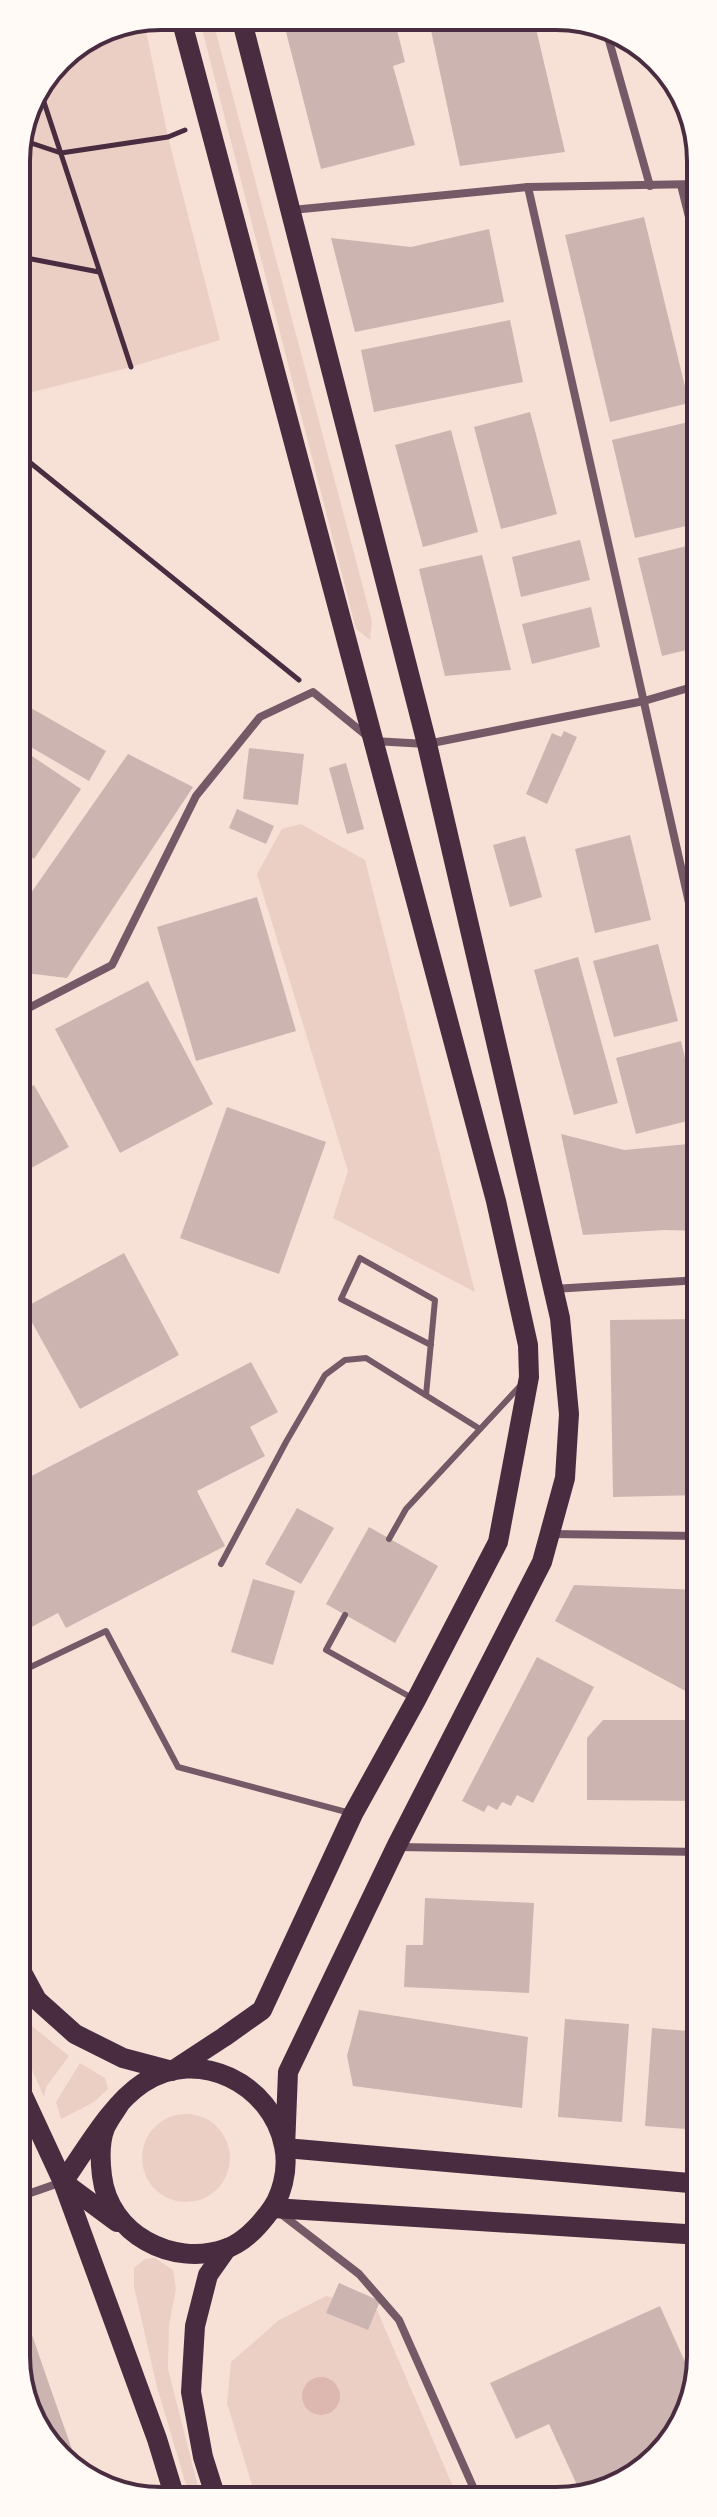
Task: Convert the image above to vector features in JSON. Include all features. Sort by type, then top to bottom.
[{"type":"main road","points":[[63,2182],[121,2102],[144,2082],[172,2071],[262,2010],[353,1814],[498,1542],[529,1377],[528,1345],[496,1201],[184,30]]},
{"type":"main road","points":[[63,2182],[137,2237],[165,2251],[196,2255],[227,2248],[253,2232],[273,2208],[284,2179],[288,2072],[396,1847],[542,1562],[565,1478],[569,1414],[560,1318],[427,744],[244,30]]},
{"type":"main road","points":[[30,1987],[37,2000],[75,2034],[123,2058],[172,2071],[202,2069],[232,2077],[257,2094],[275,2119],[285,2148]]},
{"type":"main road","points":[[121,2102],[105,2127],[99,2157],[103,2188],[116,2215],[137,2237]]},
{"type":"main road","points":[[30,2111],[63,2182],[172,2487]]},
{"type":"main road","points":[[285,2148],[687,2183]]},
{"type":"main road","points":[[273,2208],[687,2234]]},
{"type":"main road","points":[[213,2487],[203,2457],[191,2392],[195,2326],[208,2275],[227,2248]]},
{"type":"street","points":[[610,43],[650,186]]},
{"type":"street","points":[[681,185],[687,209]]},
{"type":"street","points":[[291,210],[528,187],[687,185]]},
{"type":"street","points":[[528,187],[687,893]]},
{"type":"street","points":[[30,1007],[112,965],[196,796],[260,717],[313,692],[373,741],[427,744],[644,701],[687,688]]},
{"type":"street","points":[[552,1289],[687,1281]]},
{"type":"street","points":[[550,1534],[687,1536]]},
{"type":"street","points":[[396,1847],[687,1852]]},
{"type":"street","points":[[30,2193],[63,2182]]},
{"type":"street","points":[[273,2208],[359,2274],[399,2320],[473,2487]]},
{"type":"lane","points":[[426,1395],[431,1345],[435,1300],[360,1258],[341,1299],[431,1345]]},
{"type":"lane","points":[[221,1564],[325,1375],[345,1360],[366,1358],[480,1429]]},
{"type":"lane","points":[[389,1539],[406,1509],[529,1377]]},
{"type":"lane","points":[[345,1615],[326,1650],[416,1700]]},
{"type":"lane","points":[[30,1667],[106,1631],[178,1767],[353,1814]]},
{"type":"path","points":[[44,103],[131,367]]},
{"type":"path","points":[[32,143],[61,153],[168,137],[208,121]]},
{"type":"path","points":[[30,259],[99,272]]},
{"type":"path","points":[[30,463],[313,692]]},
{"type":"shaded area","points":[[202,30],[215,30],[372,621],[370,640],[356,629]]},
{"type":"shaded area","points":[[146,31],[168,137],[220,340],[30,393],[30,153],[34,127],[57,81],[96,48],[119,37]]},
{"type":"shaded area","points":[[301,824],[365,860],[475,1292],[333,1218],[348,1171],[257,874],[282,829]]},
{"type":"shaded area","points":[[30,2024],[69,2056],[46,2087],[44,2097],[30,2065]]},
{"type":"shaded area","points":[[80,2063],[105,2078],[108,2089],[94,2102],[61,2119],[56,2102]]},
{"type":"shaded area","points":[[186,2114],[211,2121],[223,2133],[230,2158],[223,2183],[211,2195],[186,2202],[161,2195],[149,2183],[142,2158],[149,2133],[161,2121]]},
{"type":"shaded area","points":[[155,2258],[173,2270],[176,2289],[169,2325],[168,2369],[198,2487],[187,2487],[157,2387],[134,2287],[134,2268],[145,2259]]},
{"type":"shaded area","points":[[326,2296],[377,2310],[453,2487],[253,2487],[227,2403],[231,2362],[279,2320]]},
{"type":"shaded area","points":[[321,2377],[334,2383],[340,2396],[334,2409],[321,2415],[308,2409],[302,2396],[308,2383]]},
{"type":"building","points":[[286,30],[397,30],[405,62],[393,66],[415,145],[321,169]]},
{"type":"building","points":[[431,30],[536,30],[565,152],[460,166]]},
{"type":"building","points":[[644,217],[687,403],[610,422],[565,235]]},
{"type":"building","points":[[489,229],[504,302],[355,332],[331,238],[411,247]]},
{"type":"building","points":[[510,320],[523,382],[374,412],[361,350]]},
{"type":"building","points":[[530,412],[557,514],[501,529],[474,427]]},
{"type":"building","points":[[687,422],[687,526],[635,538],[612,440]]},
{"type":"building","points":[[451,430],[478,532],[423,547],[395,445]]},
{"type":"building","points":[[580,540],[590,580],[521,597],[512,557]]},
{"type":"building","points":[[687,546],[687,650],[662,656],[638,558]]},
{"type":"building","points":[[482,555],[511,670],[445,676],[419,569]]},
{"type":"building","points":[[591,607],[600,647],[532,664],[522,624]]},
{"type":"building","points":[[30,707],[106,751],[89,781],[30,747]]},
{"type":"building","points":[[564,731],[577,737],[547,804],[526,794],[552,733],[561,737]]},
{"type":"building","points":[[249,748],[304,754],[298,805],[243,799]]},
{"type":"building","points":[[128,754],[193,787],[67,978],[30,974],[30,894]]},
{"type":"building","points":[[30,755],[81,789],[34,859],[30,856]]},
{"type":"building","points":[[346,763],[364,829],[347,834],[329,768]]},
{"type":"building","points":[[237,809],[274,826],[266,844],[229,828]]},
{"type":"building","points":[[630,835],[651,920],[595,933],[575,849]]},
{"type":"building","points":[[525,836],[542,897],[510,907],[493,845]]},
{"type":"building","points":[[257,897],[296,1031],[196,1061],[157,927]]},
{"type":"building","points":[[658,944],[678,1021],[614,1037],[593,961]]},
{"type":"building","points":[[578,957],[618,1103],[574,1115],[534,970]]},
{"type":"building","points":[[148,981],[213,1104],[120,1153],[55,1029]]},
{"type":"building","points":[[681,1041],[687,1067],[687,1121],[636,1134],[616,1058]]},
{"type":"building","points":[[34,1085],[69,1147],[30,1169],[30,1087]]},
{"type":"building","points":[[227,1107],[326,1142],[279,1274],[180,1238]]},
{"type":"building","points":[[561,1134],[624,1150],[687,1144],[687,1231],[583,1235]]},
{"type":"building","points":[[124,1253],[179,1355],[80,1409],[30,1319],[30,1305]]},
{"type":"building","points":[[687,1319],[687,1495],[613,1497],[610,1320]]},
{"type":"building","points":[[251,1362],[278,1412],[250,1427],[265,1456],[197,1491],[225,1546],[66,1628],[58,1613],[30,1628],[30,1477]]},
{"type":"building","points":[[297,1508],[334,1528],[301,1584],[265,1564]]},
{"type":"building","points":[[369,1527],[438,1566],[395,1643],[326,1604]]},
{"type":"building","points":[[253,1579],[295,1591],[273,1665],[231,1652]]},
{"type":"building","points":[[574,1585],[687,1589],[687,1692],[555,1621]]},
{"type":"building","points":[[537,1657],[594,1687],[533,1803],[517,1795],[511,1806],[502,1802],[497,1810],[488,1805],[484,1812],[462,1801]]},
{"type":"building","points":[[603,1720],[687,1720],[687,1801],[587,1800],[587,1738]]},
{"type":"building","points":[[425,1898],[534,1903],[529,1993],[404,1987],[406,1945],[423,1945]]},
{"type":"building","points":[[359,2010],[528,2037],[522,2108],[353,2086],[347,2056]]},
{"type":"building","points":[[565,2019],[629,2024],[622,2122],[558,2117]]},
{"type":"building","points":[[652,2028],[687,2031],[687,2129],[645,2126]]},
{"type":"building","points":[[339,2283],[380,2301],[368,2330],[326,2313]]},
{"type":"building","points":[[660,2306],[687,2366],[677,2406],[654,2442],[636,2460],[621,2469],[606,2477],[577,2485],[549,2424],[516,2439],[490,2383]]},
{"type":"building","points":[[30,2329],[74,2454],[52,2429],[37,2398],[30,2356]]}]
